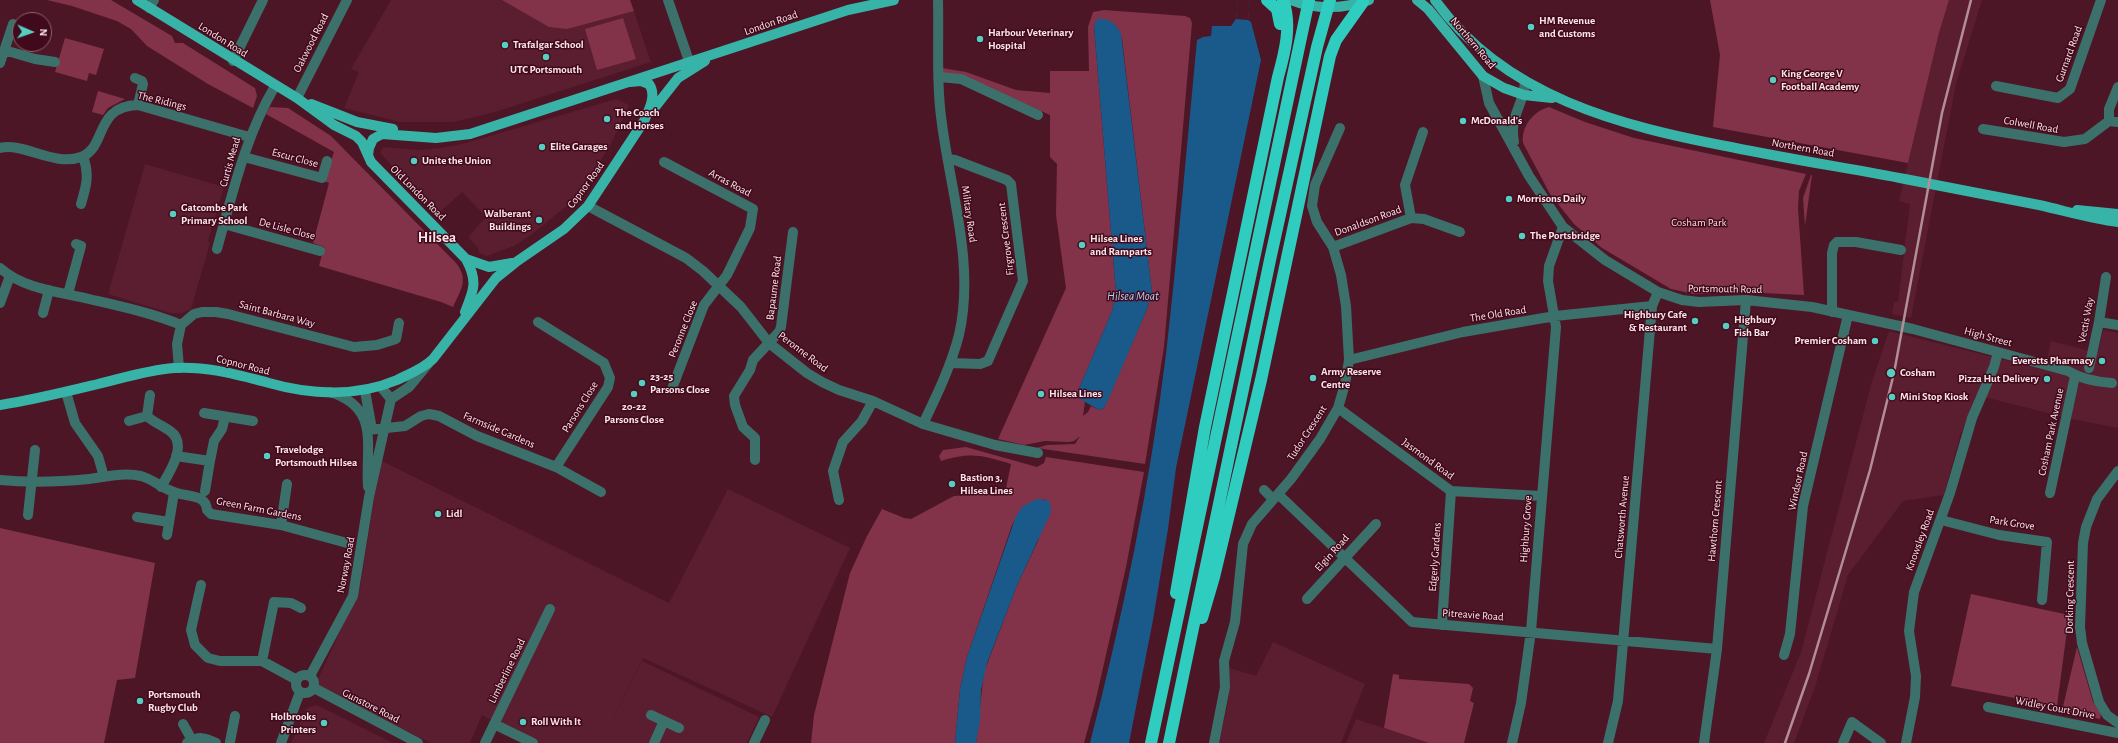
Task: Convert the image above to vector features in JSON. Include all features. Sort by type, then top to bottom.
[{"type":"highway","points":[[1267,0],[1277,9],[1280,18],[1281,47],[1278,76]]},
{"type":"highway","points":[[1152,738],[1205,427],[1278,76],[1285,52],[1287,18],[1283,0]]},
{"type":"highway","points":[[1152,738],[1309,0]]},
{"type":"highway","points":[[1169,743],[1184,678],[1202,579],[1317,47],[1330,0]]},
{"type":"highway","points":[[1184,678],[1214,577],[1261,380],[1330,56],[1336,40],[1366,1]]},
{"type":"main road","name":"London Road","points":[[137,0],[152,4],[233,60],[296,98],[334,125],[356,136],[362,142],[368,155]]},
{"type":"main road","name":"London Road","points":[[848,10],[863,0]]},
{"type":"main road","name":"London Road","points":[[296,98],[343,117],[405,132],[417,137],[436,138],[470,134],[630,82],[689,61],[725,52],[848,10],[894,0]]},
{"type":"main road","points":[[1291,0],[1306,5],[1331,8],[1366,1]]},
{"type":"main road","name":"Northern Road","points":[[1417,0],[1428,9],[1483,76],[1504,88],[1524,95],[1564,100]]},
{"type":"main road","name":"Northern Road","points":[[1436,0],[1472,42],[1496,63],[1525,82],[1612,120],[1666,134],[2041,206],[2089,218],[2118,222]]},
{"type":"main road","name":"London Road","points":[[644,121],[666,91],[678,78],[703,62],[725,52]]},
{"type":"main road","name":"Copnor Road","points":[[0,405],[66,392],[154,370],[179,368],[215,369],[271,384],[330,392],[365,391],[382,387],[428,364],[447,344],[485,290],[496,278],[516,262],[560,233],[588,206],[644,121],[651,102],[652,90],[646,82],[630,82]]},
{"type":"main road","points":[[368,155],[371,142],[378,136],[387,134],[417,137]]},
{"type":"main road","name":"Old London Road","points":[[368,155],[371,162],[466,259],[489,267],[516,262]]},
{"type":"main road","name":"Northern Road","points":[[2041,206],[2118,214]]},
{"type":"main road","name":"Copnor Road","points":[[460,325],[475,284],[473,274],[466,259]]},
{"type":"street","points":[[233,60],[263,0]]},
{"type":"street","name":"Oakwood Road","points":[[296,98],[347,0]]},
{"type":"street","points":[[668,0],[689,61]]},
{"type":"street","name":"Military Road","points":[[923,424],[950,363],[961,322],[964,276],[959,227],[940,112],[938,0]]},
{"type":"street","name":"Gurnard Road","points":[[1996,86],[2058,98],[2070,90],[2101,0]]},
{"type":"street","points":[[0,63],[12,27]]},
{"type":"street","points":[[4,50],[35,59],[55,62]]},
{"type":"street","name":"Portsmouth Road","points":[[1483,76],[1489,103],[1529,176],[1564,227],[1605,260],[1658,292],[1682,300],[1699,302],[1746,300],[1801,305],[1902,326]]},
{"type":"street","points":[[939,77],[961,79],[1038,115]]},
{"type":"street","points":[[134,78],[142,80],[143,84],[138,105]]},
{"type":"street","name":"Portsmouth Road","points":[[1516,150],[1512,131],[1513,119],[1524,95],[1525,82]]},
{"type":"street","name":"Curtis Mead","points":[[217,249],[249,137],[260,111],[275,86]]},
{"type":"street","points":[[2114,122],[2109,109],[2118,87]]},
{"type":"street","name":"The Ridings","points":[[83,157],[90,152],[110,115],[122,107],[138,105],[249,137]]},
{"type":"street","name":"Colwell Road","points":[[1983,129],[2064,142],[2085,139],[2114,122]]},
{"type":"street","name":"Tudor Crescent","points":[[1214,743],[1225,687],[1224,661],[1235,622],[1243,544],[1252,524],[1291,480],[1320,439],[1338,408],[1349,360],[1346,306],[1341,275],[1333,247],[1317,222],[1312,206],[1315,185],[1340,128]]},
{"type":"street","name":"Donaldson Road","points":[[1411,218],[1405,185],[1423,145],[1423,132]]},
{"type":"street","points":[[0,148],[11,147],[67,160],[83,157],[87,167],[88,177],[81,204]]},
{"type":"street","name":"Escur Close","points":[[244,157],[322,178],[327,160]]},
{"type":"street","name":"Firgrove Crescent","points":[[948,159],[955,160],[1007,180],[1011,184],[1023,281],[988,361],[980,364],[950,363]]},
{"type":"street","name":"Arras Road","points":[[664,162],[753,209],[750,228],[720,285]]},
{"type":"street","name":"Peronne Road","points":[[588,206],[686,258],[720,285],[741,307],[769,343],[806,373],[822,382],[839,390],[873,401],[923,424],[995,444],[1038,453]]},
{"type":"street","name":"Donaldson Road","points":[[1333,247],[1411,218],[1424,219],[1460,232]]},
{"type":"street","name":"De Lisle Close","points":[[224,224],[320,251]]},
{"type":"street","name":"Highbury Grove","points":[[1512,743],[1522,703],[1531,631],[1556,327],[1548,281],[1549,266],[1564,227]]},
{"type":"street","name":"Bapaume Road","points":[[755,460],[755,438],[742,427],[735,405],[734,396],[750,370],[753,360],[769,343],[781,327],[793,232]]},
{"type":"street","points":[[1832,312],[1832,253],[1834,245],[1837,242],[1856,242],[1900,250]]},
{"type":"street","points":[[68,294],[82,246],[76,244]]},
{"type":"street","points":[[0,268],[10,276],[36,287],[68,294],[181,325],[177,344],[179,368]]},
{"type":"street","points":[[0,303],[10,276]]},
{"type":"street","name":"Vectis Way","points":[[2089,368],[2099,322],[2106,277]]},
{"type":"street","name":"Peronne Close","points":[[673,386],[704,305],[720,285]]},
{"type":"street","points":[[43,313],[49,290]]},
{"type":"street","name":"Chatsworth Avenue","points":[[1608,743],[1618,701],[1652,306],[1658,292]]},
{"type":"street","name":"Hawthorn Crescent","points":[[1704,743],[1717,649],[1746,300]]},
{"type":"street","name":"The Old Road","points":[[1349,360],[1463,332],[1555,316],[1652,306]]},
{"type":"street","name":"Saint Barbara Way","points":[[181,325],[194,314],[202,312],[228,314],[344,345],[365,347],[396,339],[399,323]]},
{"type":"street","name":"Windsor Road","points":[[1784,655],[1790,634],[1804,506],[1848,315]]},
{"type":"street","name":"Parsons Close","points":[[538,322],[604,363],[610,378],[608,387],[556,467]]},
{"type":"street","points":[[2099,322],[2118,325]]},
{"type":"street","name":"High Street","points":[[1902,326],[2072,374],[2083,372],[2089,368]]},
{"type":"street","name":"Knowsley Road","points":[[1906,743],[1915,697],[1916,676],[1909,631],[1910,613],[1914,592],[1950,493],[1970,424],[1994,367],[1998,352]]},
{"type":"street","points":[[382,387],[391,399],[409,387],[428,364]]},
{"type":"street","points":[[2089,368],[2097,376],[2115,384]]},
{"type":"street","points":[[2072,374],[2100,382],[2115,384]]},
{"type":"street","name":"Cosham Park Avenue","points":[[2050,493],[2072,374]]},
{"type":"street","name":"Norway Road","points":[[365,391],[370,430],[369,492]]},
{"type":"street","points":[[66,392],[75,423],[98,456],[104,477]]},
{"type":"street","name":"Norway Road","points":[[330,392],[353,403],[362,414],[370,430]]},
{"type":"street","points":[[146,416],[150,395]]},
{"type":"street","name":"Norway Road","points":[[310,676],[353,596],[369,492],[391,399]]},
{"type":"street","points":[[839,500],[833,472],[838,456],[843,442],[862,421],[873,401]]},
{"type":"street","name":"Jasmond Road","points":[[1338,408],[1451,491],[1541,496]]},
{"type":"street","points":[[204,413],[253,421]]},
{"type":"street","name":"Farmside Gardens","points":[[370,430],[385,427],[405,426],[421,416],[429,414],[439,416],[477,436],[556,467],[601,492]]},
{"type":"street","points":[[129,421],[146,416]]},
{"type":"street","points":[[146,416],[154,423],[175,434],[177,440],[176,456],[161,487]]},
{"type":"street","points":[[205,491],[214,442],[222,429],[225,417]]},
{"type":"street","points":[[28,515],[35,450]]},
{"type":"street","points":[[176,456],[210,461]]},
{"type":"street","name":"Dorking Crescent","points":[[2118,471],[2097,499],[2086,527],[2083,543],[2080,627],[2082,642],[2099,702],[2107,715],[2118,723]]},
{"type":"street","name":"Green Farm Gardens","points":[[0,480],[32,483],[125,474],[142,476],[174,493],[203,499],[207,503],[207,510],[211,514],[281,525],[347,543]]},
{"type":"street","points":[[281,525],[287,484]]},
{"type":"street","points":[[1264,490],[1275,497]]},
{"type":"street","name":"Edgerly Gardens","points":[[1442,625],[1451,491]]},
{"type":"street","points":[[167,535],[174,493]]},
{"type":"street","name":"Pitreavie Road","points":[[1275,497],[1412,622],[1531,631],[1717,649]]},
{"type":"street","points":[[138,517],[169,522]]},
{"type":"street","name":"Park Grove","points":[[1941,520],[1999,535],[2047,542],[2042,600]]},
{"type":"street","name":"Elgin Road","points":[[1307,599],[1343,558],[1376,524]]},
{"type":"street","points":[[201,585],[191,630],[195,645],[208,658],[220,661],[262,661],[297,680]]},
{"type":"street","points":[[262,661],[274,602],[291,603],[301,608]]},
{"type":"street","name":"Limberline Road","points":[[485,743],[550,609]]},
{"type":"street","points":[[297,680],[302,676],[310,676],[314,681],[314,688],[307,693],[300,692]]},
{"type":"street","points":[[297,680],[297,687],[300,692]]},
{"type":"street","name":"Gunstore Road","points":[[314,688],[418,743]]},
{"type":"street","points":[[281,743],[300,692]]},
{"type":"street","name":"Widley Court Drive","points":[[1988,706],[2118,733]]},
{"type":"street","points":[[231,743],[235,716]]},
{"type":"street","points":[[651,716],[679,728]]},
{"type":"street","points":[[754,743],[766,720]]},
{"type":"street","points":[[654,743],[664,721]]},
{"type":"street","points":[[1843,743],[1852,722],[1881,743]]},
{"type":"street","points":[[183,724],[189,741],[207,738],[216,743]]},
{"type":"street","points":[[494,724],[533,743]]},
{"type":"shaded area","name":"Trafalgar School","points":[[391,0],[630,0],[651,62],[495,112],[454,122],[400,122],[344,108],[359,72],[351,69]]},
{"type":"shaded area","points":[[1949,0],[1982,0],[1956,84],[1911,318],[1892,314],[1894,302],[1898,302],[1910,204],[1899,201],[1939,33]]},
{"type":"shaded area","points":[[616,99],[629,105],[609,148],[581,189],[568,205],[531,235],[514,246],[487,256],[479,253],[478,248],[468,237],[486,217],[462,192],[438,214],[380,153],[383,147],[418,150],[466,143]]},
{"type":"shaded area","name":"Gatcombe Park Primary School","points":[[145,164],[224,187],[208,241],[210,243],[191,309],[182,313],[170,313],[108,294]]},
{"type":"shaded area","points":[[2103,330],[2118,333],[2118,428],[2072,419],[1976,395],[1960,436],[1944,495],[1903,501],[1848,575],[1815,687],[1794,743],[1764,743],[1801,652],[1871,385],[1889,331],[2045,370],[2051,341],[2098,353]]},
{"type":"shaded area","points":[[380,460],[669,603],[728,489],[850,548],[772,717],[643,658],[604,738],[642,661],[759,717],[747,743],[539,743],[482,715],[470,743],[431,743],[315,686],[360,588]]},
{"type":"shaded area","points":[[1273,642],[1365,684],[1341,743],[1219,743],[1229,696],[1229,668],[1256,676]]},
{"type":"shaded area","points":[[317,705],[393,743],[291,743],[307,708]]},
{"type":"shaded area","points":[[1356,719],[1429,743],[1346,743]]},
{"type":"green space","points":[[47,0],[111,0],[172,36],[175,43],[183,43],[255,88],[257,96],[253,108],[208,84],[147,46],[131,29],[117,21],[72,6]]},
{"type":"green space","points":[[502,0],[630,0],[634,11],[567,29],[549,27]]},
{"type":"green space","points":[[1710,0],[1949,0],[1939,33],[1908,163],[1713,127],[1720,55]]},
{"type":"green space","points":[[1104,10],[1185,16],[1190,18],[1192,23],[1164,347],[1145,464],[1037,448],[1047,445],[1075,444],[1080,436],[1074,441],[1068,442],[1045,441],[1024,445],[998,439],[1066,288],[1056,215],[1057,164],[1050,157],[1050,115],[960,75],[943,73],[942,68],[966,72],[1016,90],[1050,93],[1050,71],[1089,71],[1088,27],[1093,12]],"holes":[[[1100,19],[1109,21],[1115,25],[1122,39],[1152,292],[1147,309],[1104,408],[1099,410],[1091,406],[1088,412],[1083,416],[1085,402],[1077,393],[1112,311],[1116,293],[1094,26]]]},
{"type":"green space","points":[[623,18],[636,59],[597,70],[585,29]]},
{"type":"green space","points":[[65,38],[104,49],[96,75],[89,73],[87,81],[55,72]]},
{"type":"green space","points":[[98,91],[125,99],[108,108],[103,115],[92,112]]},
{"type":"green space","points":[[270,107],[288,108],[331,136],[456,263],[460,269],[463,280],[461,290],[453,307],[441,302],[319,266],[324,247],[313,243],[329,183],[324,181],[334,152],[266,114]]},
{"type":"green space","name":"Cosham Park","points":[[1549,107],[1585,122],[1634,138],[1806,174],[1799,191],[1798,208],[1804,295],[1743,292],[1694,294],[1671,289],[1602,248],[1574,224],[1550,194],[1523,143],[1524,131],[1529,120],[1538,112]]},
{"type":"green space","points":[[1812,175],[1805,226],[1803,198]]},
{"type":"green space","points":[[966,447],[1037,467],[1044,463],[1046,457],[1144,472],[1126,567],[1095,703],[1084,743],[976,743],[984,672],[1018,583],[1038,541],[1047,500],[1041,500],[1035,501],[1025,508],[1016,518],[1011,528],[967,657],[960,689],[955,743],[811,743],[814,715],[850,573],[867,536],[882,509],[904,518],[911,519],[954,496],[1000,493],[1006,488],[1011,464],[992,458],[976,456],[960,456],[941,461],[939,456],[943,450]]},
{"type":"green space","points":[[0,528],[155,563],[135,678],[117,680],[104,743],[0,743]]},
{"type":"green space","points":[[1971,594],[2069,615],[2057,706],[1951,686]]},
{"type":"green space","points":[[2077,647],[2093,702],[2101,714],[2100,719],[2062,711]]},
{"type":"green space","points":[[1393,674],[1399,675],[1399,679],[1469,684],[1473,688],[1470,701],[1474,703],[1464,743],[1429,743],[1384,728]]},
{"type":"water","points":[[1238,0],[1250,0],[1248,20],[1251,22],[1261,60],[1176,468],[1168,529],[1153,620],[1129,743],[1090,743],[1114,647],[1144,501],[1152,452],[1166,354],[1197,40],[1203,37],[1211,36],[1212,26],[1231,26],[1236,19]]},
{"type":"water","name":"Hilsea Moat","points":[[1097,19],[1105,19],[1112,22],[1121,34],[1152,292],[1147,309],[1108,400],[1104,408],[1099,410],[1080,399],[1077,393],[1112,311],[1116,293],[1094,26]]},
{"type":"water","points":[[1037,499],[1047,500],[1050,503],[1051,512],[1018,583],[987,663],[981,690],[980,720],[976,743],[955,743],[960,689],[967,657],[1016,516],[1023,506]]},
{"type":"pier","points":[[1238,0],[1250,0],[1248,20],[1236,19]]},
{"type":"railway","points":[[1785,743],[1809,674],[1870,470],[1894,373],[1942,113],[1971,0]]},
{"type":"place","name":"HM Revenue and Customs","points":[[1531,27]]},
{"type":"place","name":"Harbour Veterinary Hospital","points":[[980,39]]},
{"type":"place","name":"Trafalgar School","points":[[505,45]]},
{"type":"place","name":"UTC Portsmouth","points":[[546,57]]},
{"type":"place","name":"King George V Football Academy","points":[[1773,80]]},
{"type":"place","name":"The Coach and Horses","points":[[607,119]]},
{"type":"place","name":"McDonald's","points":[[1463,121]]},
{"type":"place","name":"Elite Garages","points":[[542,147]]},
{"type":"place","name":"Unite the Union","points":[[414,161]]},
{"type":"place","name":"Morrisons Daily","points":[[1509,199]]},
{"type":"place","name":"Gatcombe Park Primary School","points":[[173,214]]},
{"type":"place","name":"Walberant Buildings","points":[[539,220]]},
{"type":"place","name":"The Portsbridge","points":[[1522,236]]},
{"type":"place","name":"Hilsea Lines and Ramparts","points":[[1082,245]]},
{"type":"place","name":"Highbury Cafe & Restaurant","points":[[1695,321]]},
{"type":"place","name":"Highbury Fish Bar","points":[[1726,326]]},
{"type":"place","name":"Premier Cosham","points":[[1875,341]]},
{"type":"place","name":"Everetts Pharmacy","points":[[2102,361]]},
{"type":"place","name":"Cosham","points":[[1891,373]]},
{"type":"place","name":"Army Reserve Centre","points":[[1313,378]]},
{"type":"place","name":"Pizza Hut Delivery","points":[[2047,379]]},
{"type":"place","name":"23-25 Parsons Close","points":[[642,383]]},
{"type":"place","name":"20-22 Parsons Close","points":[[634,394]]},
{"type":"place","name":"Hilsea Lines","points":[[1041,394]]},
{"type":"place","name":"Mini Stop Kiosk","points":[[1892,397]]},
{"type":"place","name":"Travelodge Portsmouth Hilsea","points":[[267,456]]},
{"type":"place","name":"Bastion 3, Hilsea Lines","points":[[952,484]]},
{"type":"place","name":"Lidl","points":[[438,514]]},
{"type":"place","name":"Portsmouth Rugby Club","points":[[140,701]]},
{"type":"place","name":"Roll With It","points":[[523,722]]},
{"type":"place","name":"Holbrooks Printers","points":[[324,723]]},
{"type":"district","name":"Hilsea","points":[[437,237]]}]
